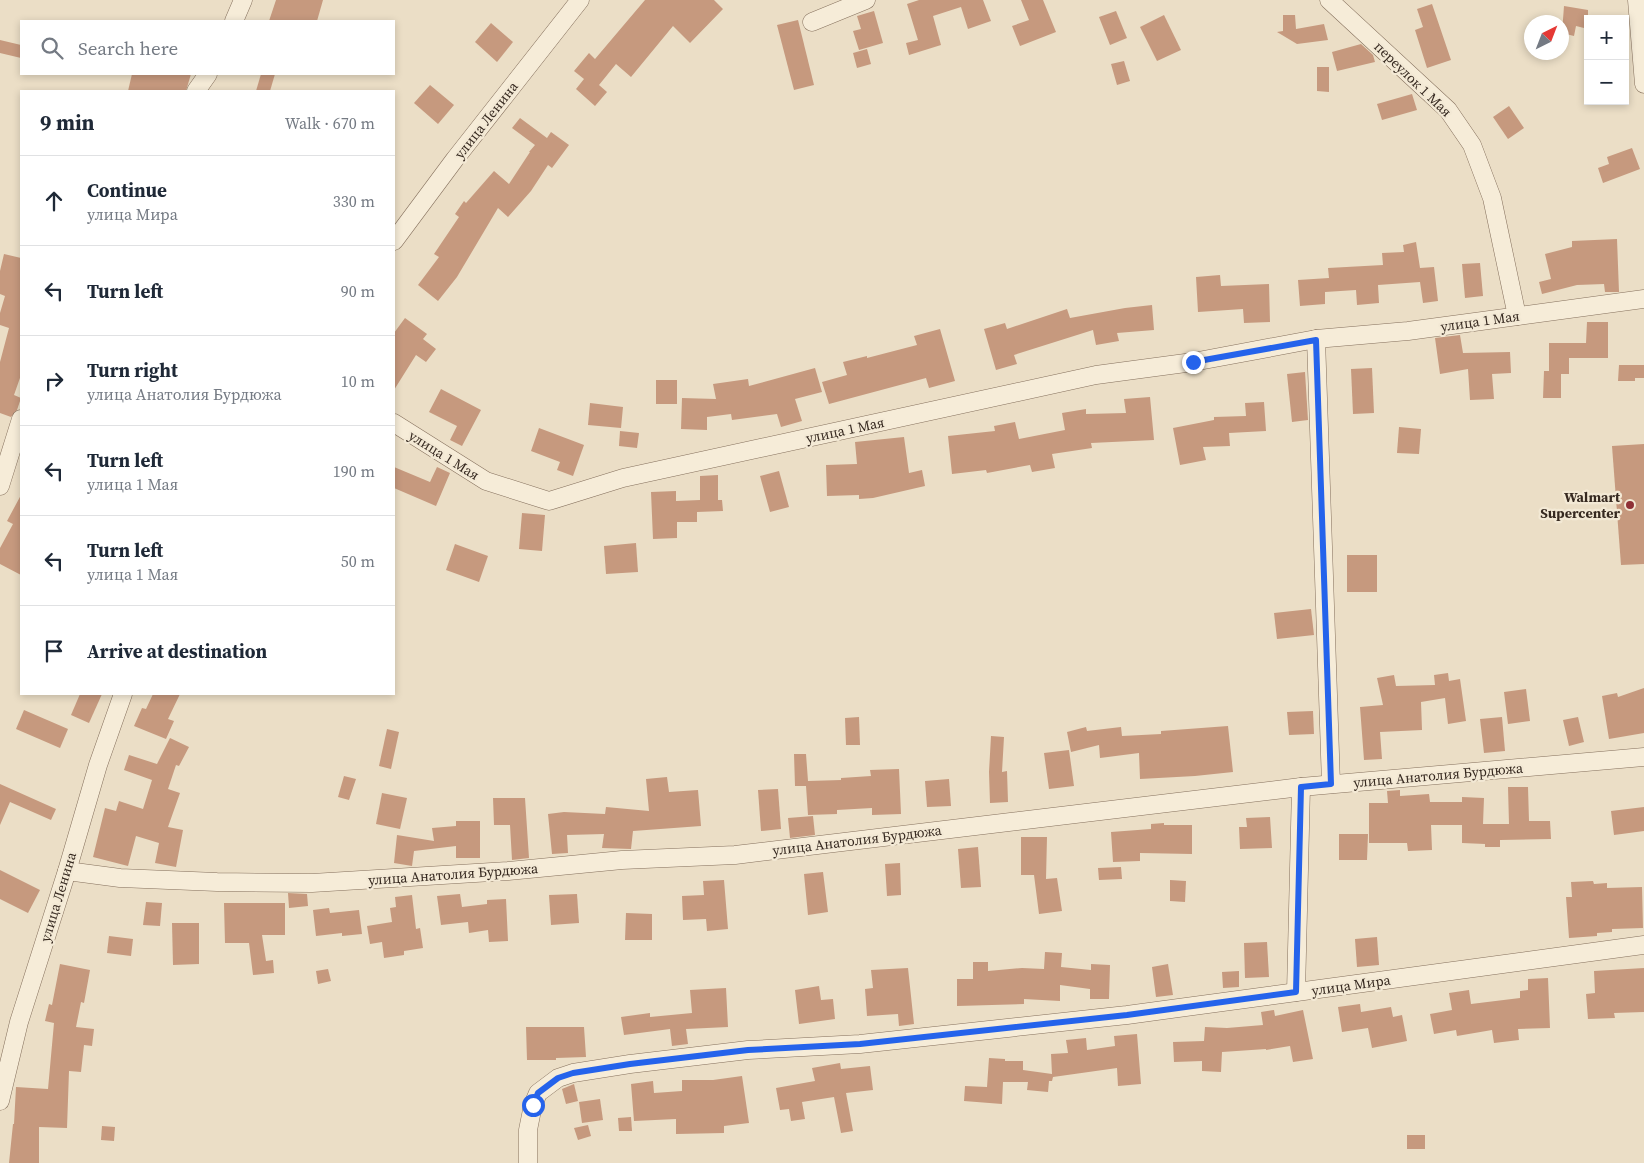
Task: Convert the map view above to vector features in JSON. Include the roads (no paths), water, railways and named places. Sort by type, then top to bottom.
[{"type":"street","points":[[234,20],[242,0]]},
{"type":"street","name":"улица Ленина","points":[[395,240],[455,159],[580,0]]},
{"type":"street","points":[[812,22],[866,0]]},
{"type":"street","name":"переулок 1 Мая","points":[[1329,0],[1448,110],[1472,145],[1492,198],[1517,316]]},
{"type":"street","points":[[1637,0],[1644,84]]},
{"type":"street","points":[[197,90],[207,75]]},
{"type":"street","name":"улица 1 Мая","points":[[395,424],[486,481],[549,501],[623,478],[1096,375],[1193,362],[1316,340],[1408,331],[1644,299]]},
{"type":"street","points":[[1316,340],[1331,784]]},
{"type":"street","points":[[0,486],[20,422]]},
{"type":"street","name":"улица Ленина","points":[[0,1101],[19,1022],[67,871],[98,765],[123,695]]},
{"type":"street","name":"улица Анатолия Бурдюжа","points":[[67,871],[139,878],[217,882],[312,883],[508,871],[622,860],[735,855],[1301,787],[1644,757]]},
{"type":"street","points":[[1296,992],[1301,787]]},
{"type":"street","name":"улица Мира","points":[[528,1163],[528,1130],[533,1105],[538,1093],[558,1078],[573,1073],[748,1050],[860,1044],[1117,1016],[1644,945]]},
{"type":"place","name":"Walmart Supercenter","points":[[1630,505]]}]
